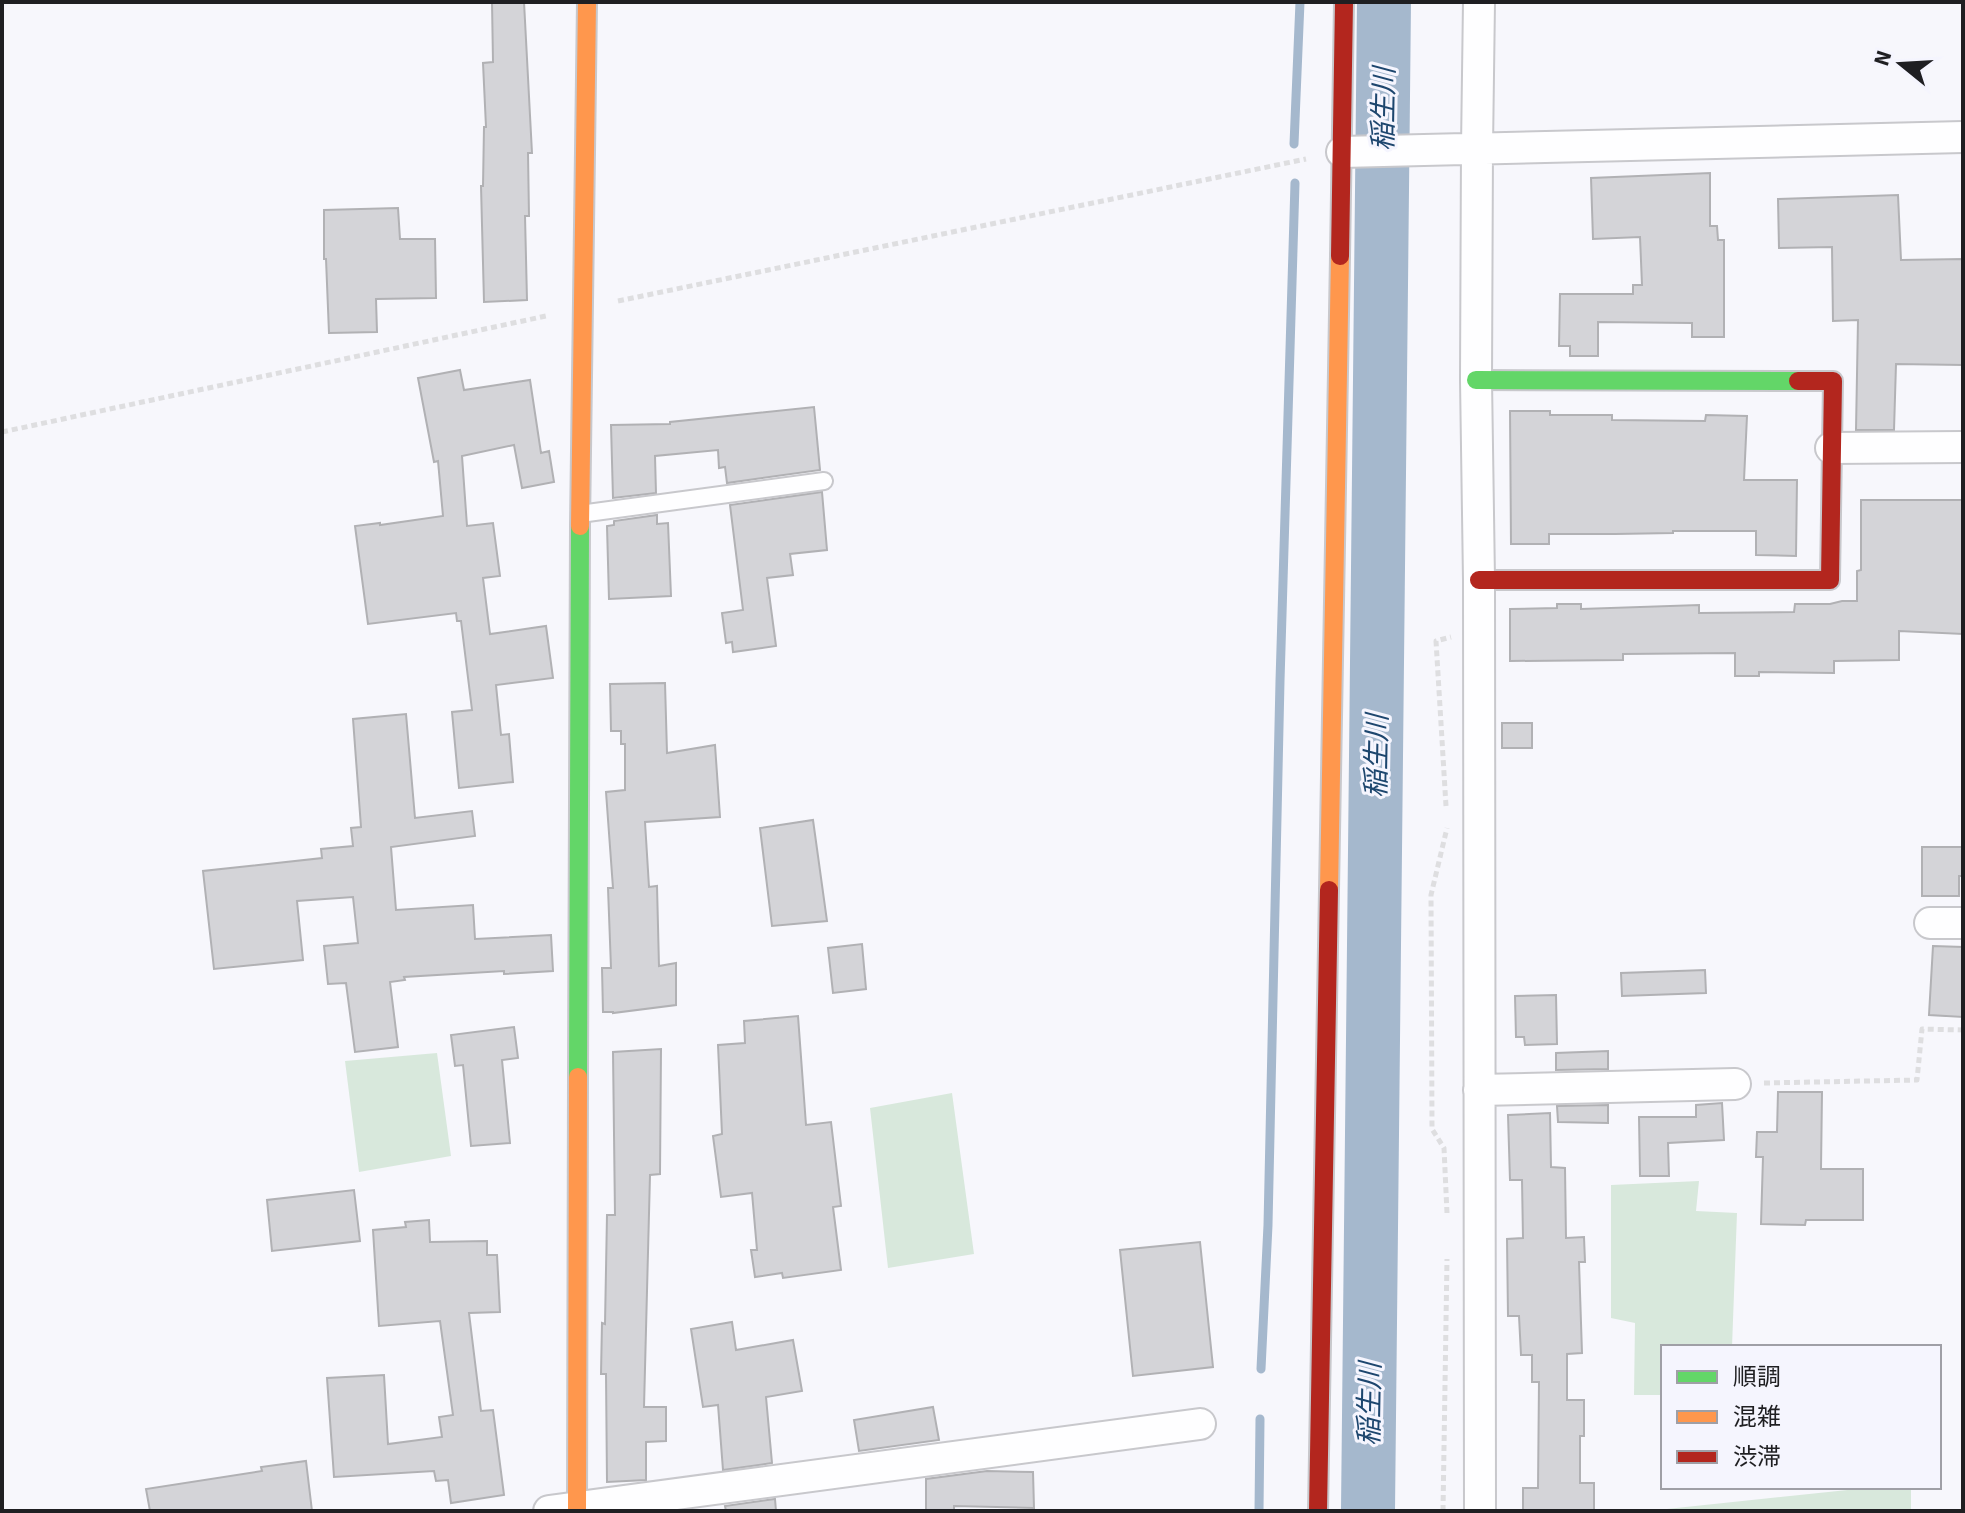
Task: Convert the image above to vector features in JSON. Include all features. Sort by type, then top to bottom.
[{"type":"street","points":[[587,2],[568,1510],[1200,1424]]},
{"type":"street","points":[[1318,1511],[1352,151],[1344,2]]},
{"type":"street","points":[[1479,2],[1476,380],[1480,1511]]},
{"type":"street","points":[[1352,151],[1963,137]]},
{"type":"street","points":[[1476,380],[1833,381],[1830,580],[1479,580]]},
{"type":"street","points":[[1831,448],[1963,447]]},
{"type":"street","points":[[1930,923],[1963,923]]},
{"type":"street","points":[[1479,1090],[1735,1084]]},
{"type":"lane","points":[[580,515],[824,481]]},
{"type":"path","points":[[2,432],[581,308],[1352,151]]},
{"type":"path","points":[[1735,1084],[1917,1080],[1922,1029],[1963,1030]]},
{"type":"green space","points":[[437,1053],[451,1156],[359,1172],[345,1061]]},
{"type":"green space","points":[[952,1093],[974,1254],[888,1268],[870,1108]]},
{"type":"green space","points":[[1699,1181],[1696,1211],[1737,1213],[1732,1345],[1661,1345],[1661,1395],[1634,1395],[1635,1323],[1611,1318],[1611,1185]]},
{"type":"green space","points":[[1857,1489],[1911,1489],[1911,1511],[1648,1511]]},
{"type":"building","points":[[492,2],[524,2],[532,153],[528,153],[529,216],[525,216],[527,300],[484,302],[481,186],[486,127],[483,63],[493,62]]},
{"type":"building","points":[[1710,173],[1710,226],[1717,226],[1718,240],[1724,240],[1724,337],[1692,337],[1692,323],[1598,322],[1598,356],[1570,356],[1570,346],[1559,346],[1560,294],[1633,294],[1633,285],[1642,285],[1640,237],[1593,239],[1591,178]]},
{"type":"building","points":[[1898,195],[1901,260],[1963,259],[1963,365],[1896,364],[1894,430],[1856,430],[1858,320],[1833,321],[1832,247],[1779,248],[1778,199]]},
{"type":"building","points":[[398,208],[400,239],[435,239],[436,298],[376,299],[377,332],[329,333],[324,210]]},
{"type":"building","points":[[460,370],[464,390],[530,380],[541,453],[549,451],[554,482],[522,488],[514,445],[462,456],[467,526],[493,523],[500,576],[483,578],[490,634],[546,626],[553,678],[496,685],[501,735],[509,734],[513,782],[459,788],[452,712],[472,710],[461,621],[457,621],[456,613],[368,624],[355,526],[443,516],[438,461],[434,462],[418,378]]},
{"type":"building","points":[[814,407],[820,470],[727,483],[725,467],[719,468],[718,450],[655,456],[656,493],[613,498],[611,425],[670,424]]},
{"type":"building","points":[[1510,411],[1550,411],[1550,415],[1612,415],[1612,420],[1705,421],[1706,415],[1747,416],[1744,480],[1797,480],[1796,556],[1756,555],[1756,531],[1549,534],[1549,544],[1511,544]]},
{"type":"building","points":[[822,492],[827,550],[790,554],[793,575],[767,578],[776,646],[733,652],[732,642],[726,643],[722,613],[743,610],[730,505]]},
{"type":"building","points":[[1861,500],[1963,500],[1963,634],[1899,631],[1899,660],[1834,661],[1834,673],[1759,672],[1759,676],[1735,676],[1735,653],[1623,654],[1623,660],[1510,661],[1510,609],[1557,608],[1557,604],[1581,604],[1581,609],[1699,605],[1699,613],[1794,612],[1795,604],[1857,601],[1857,571],[1861,570]]},
{"type":"building","points":[[657,515],[657,524],[668,523],[671,596],[609,599],[607,526],[614,525],[614,521]]},
{"type":"building","points":[[665,683],[667,753],[715,745],[720,817],[645,822],[649,887],[657,886],[659,966],[676,963],[676,1005],[603,1012],[602,968],[611,968],[608,888],[613,888],[606,792],[625,790],[625,744],[621,744],[621,731],[611,731],[610,684]]},
{"type":"building","points":[[406,714],[415,818],[472,811],[475,836],[391,847],[396,910],[473,905],[475,939],[551,935],[553,971],[404,977],[405,980],[390,982],[398,1047],[355,1052],[346,983],[328,984],[324,946],[358,943],[353,897],[297,901],[303,960],[214,969],[203,871],[322,858],[321,849],[353,846],[351,828],[361,827],[353,719]]},
{"type":"building","points":[[1502,723],[1532,723],[1532,748],[1502,748]]},
{"type":"building","points":[[813,820],[827,921],[772,926],[760,828]]},
{"type":"building","points":[[1922,847],[1963,847],[1959,896],[1922,896]]},
{"type":"building","points":[[862,944],[866,989],[833,993],[828,948]]},
{"type":"building","points":[[1933,946],[1963,947],[1963,1017],[1929,1015]]},
{"type":"building","points":[[1705,970],[1706,993],[1622,996],[1621,973]]},
{"type":"building","points":[[1556,995],[1557,1044],[1525,1045],[1524,1037],[1516,1037],[1515,996]]},
{"type":"building","points":[[798,1016],[806,1125],[831,1122],[841,1206],[833,1207],[841,1270],[783,1278],[782,1273],[755,1277],[751,1250],[757,1250],[752,1193],[721,1197],[713,1136],[722,1134],[718,1045],[745,1043],[744,1021]]},
{"type":"building","points":[[514,1027],[518,1058],[502,1060],[510,1143],[471,1146],[463,1065],[455,1066],[451,1035]]},
{"type":"building","points":[[661,1049],[660,1174],[650,1175],[644,1407],[666,1407],[666,1441],[646,1442],[646,1480],[607,1482],[606,1374],[601,1374],[607,1215],[615,1215],[613,1052]]},
{"type":"building","points":[[1608,1051],[1608,1069],[1556,1070],[1556,1053]]},
{"type":"building","points":[[1778,1092],[1822,1092],[1821,1169],[1863,1169],[1863,1220],[1806,1220],[1805,1225],[1761,1224],[1763,1157],[1756,1157],[1757,1132],[1777,1132]]},
{"type":"building","points":[[1722,1103],[1724,1140],[1668,1143],[1669,1176],[1640,1176],[1639,1117],[1696,1117],[1696,1105]]},
{"type":"building","points":[[1608,1105],[1608,1123],[1558,1122],[1557,1106]]},
{"type":"building","points":[[1550,1113],[1551,1167],[1565,1168],[1566,1238],[1584,1237],[1585,1262],[1579,1262],[1582,1353],[1567,1354],[1567,1400],[1584,1400],[1580,1483],[1594,1483],[1594,1511],[1523,1511],[1523,1488],[1538,1488],[1539,1382],[1532,1382],[1532,1355],[1521,1355],[1519,1316],[1508,1316],[1507,1239],[1523,1238],[1522,1180],[1510,1180],[1508,1115]]},
{"type":"building","points":[[354,1190],[360,1241],[272,1251],[267,1200]]},
{"type":"building","points":[[429,1220],[430,1242],[487,1241],[487,1255],[497,1255],[500,1312],[469,1313],[481,1411],[493,1410],[504,1495],[451,1503],[448,1480],[436,1481],[434,1471],[334,1477],[327,1378],[384,1375],[388,1444],[442,1437],[439,1417],[453,1415],[440,1321],[379,1326],[373,1230],[406,1227],[405,1222]]},
{"type":"building","points":[[1200,1242],[1213,1367],[1133,1376],[1120,1250]]},
{"type":"building","points":[[732,1322],[736,1350],[793,1340],[802,1391],[766,1397],[772,1463],[723,1470],[718,1405],[703,1407],[691,1329]]},
{"type":"building","points":[[933,1407],[939,1440],[859,1451],[854,1420]]},
{"type":"building","points":[[306,1461],[312,1511],[150,1511],[146,1489]]},
{"type":"building","points":[[987,1471],[1033,1472],[1034,1508],[954,1506],[954,1511],[926,1511],[926,1479]]},
{"type":"building","points":[[775,1499],[776,1511],[726,1511],[725,1506]]},
{"type":"waterway","points":[[1294,144],[1300,2]]},
{"type":"waterway","name":"稲生川","points":[[1368,1511],[1384,2]]},
{"type":"waterway","points":[[1261,1369],[1268,1225],[1295,183]]},
{"type":"waterway","points":[[1259,1511],[1260,1419]]},
{"type":"traffic: fast","points":[[1476,380],[1798,381]]},
{"type":"traffic: fast","points":[[578,1077],[580,526]]},
{"type":"traffic: slow","points":[[580,526],[587,2]]},
{"type":"traffic: slow","points":[[1329,890],[1340,256]]},
{"type":"traffic: slow","points":[[577,1511],[578,1077]]},
{"type":"traffic: jam","points":[[1340,256],[1344,2]]},
{"type":"traffic: jam","points":[[1479,580],[1830,580],[1833,381],[1798,381]]},
{"type":"traffic: jam","points":[[1318,1511],[1329,890]]}]
